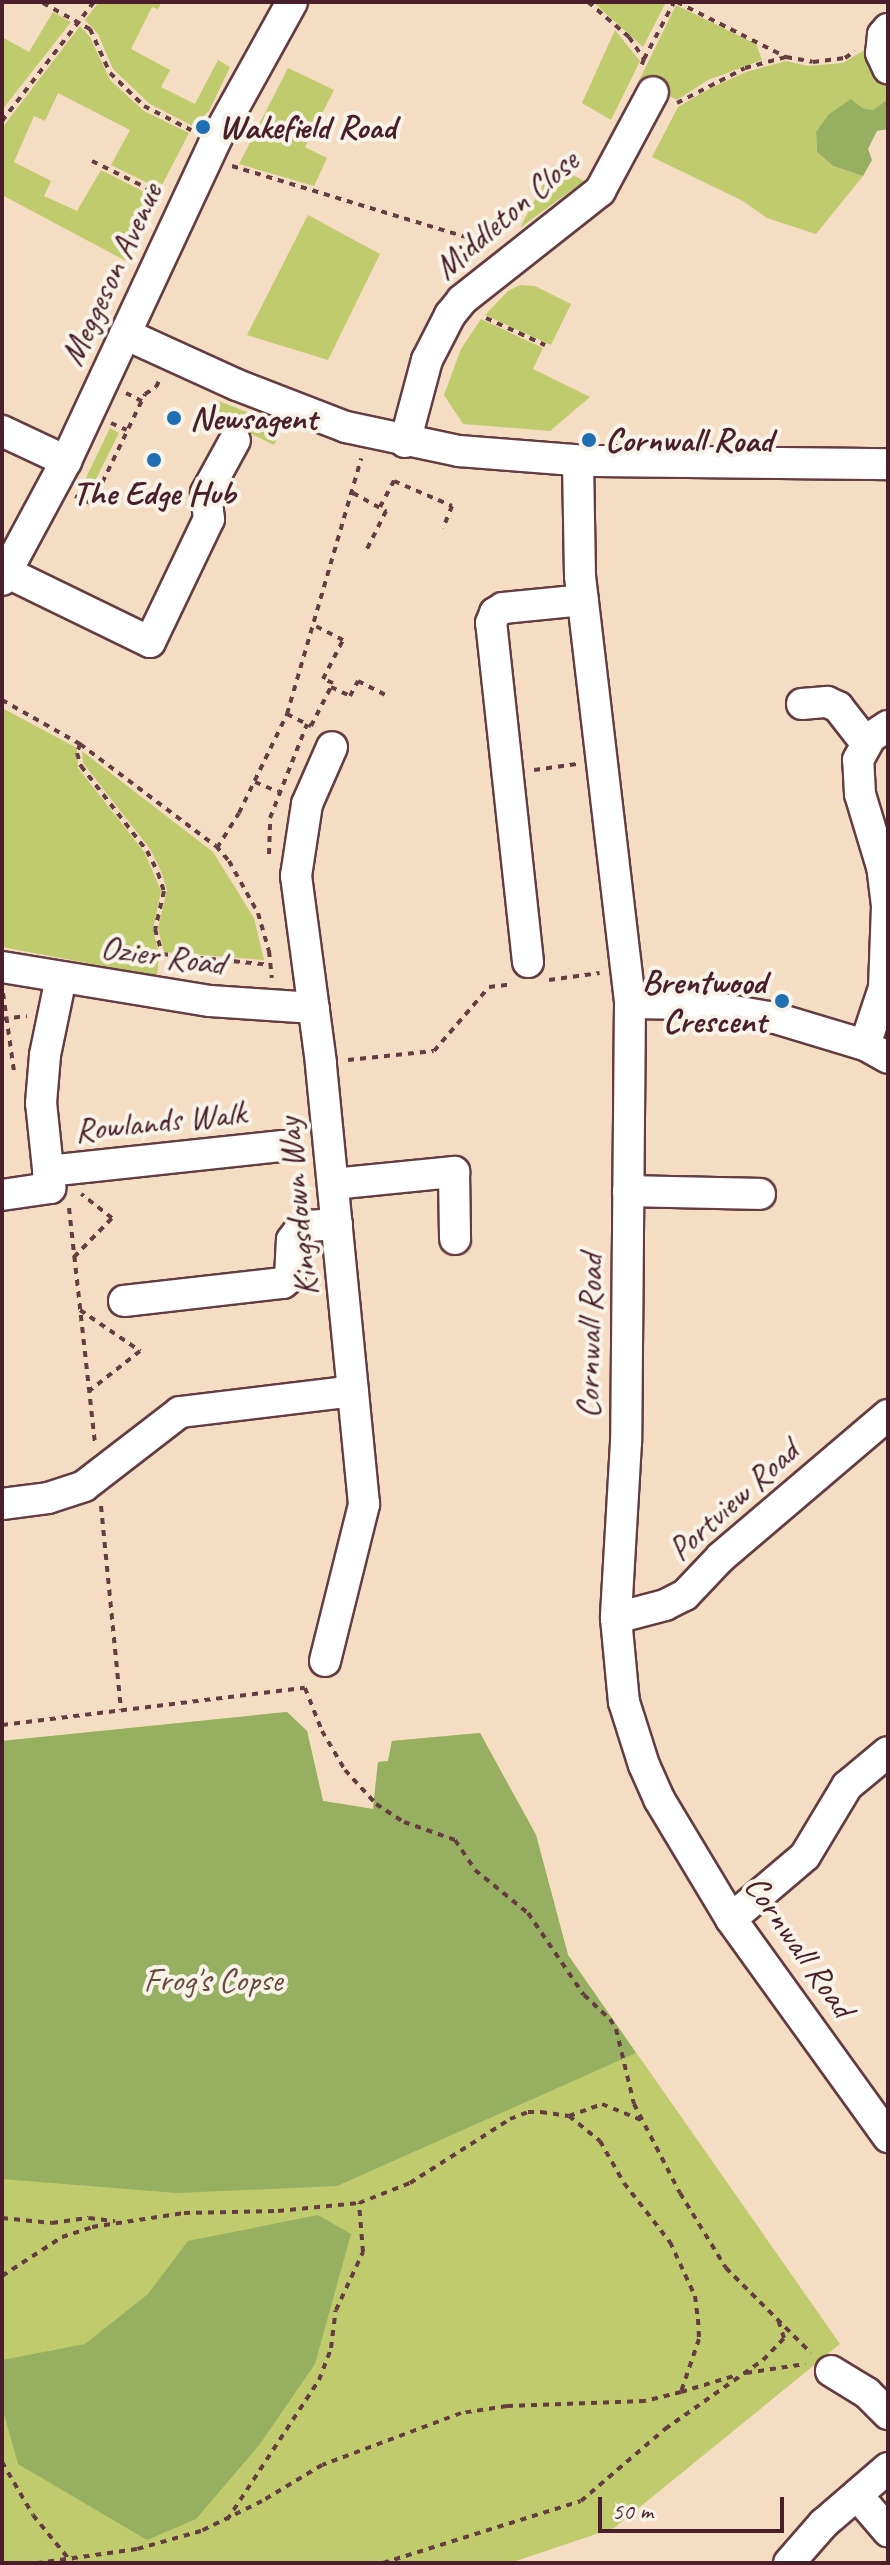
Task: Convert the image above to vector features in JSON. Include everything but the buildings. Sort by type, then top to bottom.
[{"type":"street","name":"Meggeson Avenue","points":[[4,576],[66,461],[280,6]]},
{"type":"street","points":[[885,32],[881,53],[888,68]]},
{"type":"street","name":"Middleton Close","points":[[405,442],[427,360],[437,335],[462,300],[600,191],[653,92]]},
{"type":"street","points":[[125,334],[237,385],[368,433],[405,442],[459,451],[578,461],[888,464]]},
{"type":"street","points":[[2,431],[66,461]]},
{"type":"street","points":[[4,576],[150,642],[209,519],[206,493],[235,440]]},
{"type":"street","name":"Cornwall Road","points":[[578,461],[577,528],[583,600],[630,1003],[626,1442],[616,1618],[624,1702],[644,1765],[659,1799],[731,1919],[883,2120]]},
{"type":"street","points":[[527,976],[491,623],[495,613],[503,608],[583,600]]},
{"type":"street","points":[[630,1003],[693,1004],[775,1018],[877,1052],[888,951],[884,877],[857,775],[858,760],[877,735],[827,702],[802,704]]},
{"type":"street","name":"Kingsdown Way","points":[[325,1661],[364,1504],[321,1063],[296,876],[307,804],[332,747]]},
{"type":"street","name":"Ozier Road","points":[[2,967],[210,1001],[314,1008]]},
{"type":"street","name":"Rowlands Walk","points":[[61,978],[45,1055],[41,1103],[48,1171],[283,1146]]},
{"type":"street","points":[[2,1195],[50,1188],[48,1171]]},
{"type":"street","points":[[333,1184],[454,1172],[455,1239]]},
{"type":"street","points":[[628,1191],[760,1194]]},
{"type":"street","points":[[124,1301],[283,1283],[290,1277],[292,1240],[298,1232],[308,1226],[337,1224]]},
{"type":"street","points":[[2,1504],[48,1498],[84,1486],[180,1412],[353,1391]]},
{"type":"street","name":"Portview Road","points":[[616,1618],[665,1605],[685,1595],[721,1557],[888,1415]]},
{"type":"street","points":[[731,1919],[805,1856],[847,1786],[888,1752]]},
{"type":"street","points":[[825,2367],[867,2393],[888,2414]]},
{"type":"street","points":[[789,2563],[823,2524],[888,2468]]},
{"type":"street","points":[[857,2495],[888,2531]]},
{"type":"path","points":[[2,121],[94,2]]},
{"type":"path","points":[[588,2],[629,37],[644,59]]},
{"type":"path","points":[[786,57],[745,68],[674,104],[634,81],[676,2],[786,57],[813,62],[845,58],[870,36],[885,32]]},
{"type":"path","points":[[43,3],[90,29],[110,73],[134,97],[211,150],[518,254]]},
{"type":"path","points":[[92,161],[185,207]]},
{"type":"path","points":[[462,300],[470,311],[545,345]]},
{"type":"path","points":[[73,495],[92,504],[145,394],[156,387]]},
{"type":"path","points":[[109,423],[127,430]]},
{"type":"path","points":[[217,848],[255,782],[287,714],[368,433]]},
{"type":"path","points":[[380,507],[394,481],[452,506],[443,528]]},
{"type":"path","points":[[353,493],[386,511],[365,553]]},
{"type":"path","points":[[287,714],[311,726],[333,683],[323,679],[343,640],[314,625]]},
{"type":"path","points":[[331,687],[350,696],[358,681],[389,697]]},
{"type":"path","points":[[2,700],[80,744],[217,848],[241,881],[258,913],[271,965],[273,1006]]},
{"type":"path","points":[[255,782],[278,792],[307,724]]},
{"type":"path","points":[[80,744],[77,753],[81,766],[147,851],[158,873],[164,891],[155,929],[162,954],[271,965]]},
{"type":"path","points":[[508,774],[602,761]]},
{"type":"path","points":[[321,1063],[434,1051],[489,987],[527,976],[626,970]]},
{"type":"path","points":[[2,986],[8,1018]]},
{"type":"path","points":[[74,1257],[112,1218],[78,1191]]},
{"type":"path","points":[[80,1310],[140,1351],[89,1391]]},
{"type":"path","points":[[2,1725],[305,1688],[325,1661]]},
{"type":"path","points":[[305,1688],[322,1731],[345,1770],[376,1804],[404,1822],[455,1840],[475,1870],[528,1913],[552,1944],[584,1995],[616,2029],[628,2088],[641,2120],[726,2268],[825,2367]]},
{"type":"path","points":[[2,2276],[62,2237],[121,2221],[184,2213],[278,2211],[359,2203],[410,2183],[510,2119],[528,2112],[569,2116],[602,2104],[641,2120]]},
{"type":"path","points":[[569,2116],[600,2141],[624,2183],[670,2242],[695,2296],[699,2339],[681,2392]]},
{"type":"path","points":[[226,2521],[319,2380],[331,2348],[336,2310],[363,2252],[359,2203]]},
{"type":"path","points":[[2,2218],[52,2223],[89,2218],[121,2221]]},
{"type":"path","points":[[383,2563],[581,2501],[665,2429],[743,2374],[784,2338],[777,2317]]},
{"type":"path","points":[[38,2563],[137,2549],[226,2521],[322,2465],[461,2413],[507,2406],[645,2401],[743,2374],[825,2367]]},
{"type":"path","points":[[2,2462],[33,2515],[72,2563]]},
{"type":"green space","points":[[99,2],[162,2],[158,9],[152,7],[131,49],[170,70],[161,87],[195,104],[218,60],[230,67],[209,111],[193,126],[150,104],[113,69],[98,34],[85,20]]},
{"type":"green space","points":[[593,2],[666,2],[643,47]]},
{"type":"green space","points":[[676,5],[756,44],[762,60],[708,80],[677,100],[639,81]]},
{"type":"green space","points":[[53,12],[71,22],[2,110],[2,37],[29,52]]},
{"type":"green space","points":[[80,26],[90,37],[110,80],[144,111],[189,133],[160,189],[111,165],[130,130],[58,93],[45,121],[34,116],[14,162],[51,181],[44,196],[77,211],[101,170],[154,197],[126,261],[2,195],[2,128]]},
{"type":"green space","points":[[615,30],[640,61],[611,120],[582,103]]},
{"type":"green space","points":[[869,47],[888,84],[888,99],[873,110],[862,108],[816,132],[817,152],[833,166],[863,176],[816,234],[767,218],[743,201],[652,157],[678,107],[709,89],[746,72],[786,61],[808,66],[843,63]]},
{"type":"green space","points":[[288,68],[334,90],[305,147],[327,158],[314,186],[239,164]]},
{"type":"green space","points":[[851,99],[862,108],[873,110],[888,99],[888,129],[877,131],[868,149],[872,160],[863,176],[833,166],[817,152],[816,132],[829,114]]},
{"type":"green space","points":[[553,165],[584,181],[520,228]]},
{"type":"green space","points":[[308,215],[380,254],[328,360],[247,335]]},
{"type":"green space","points":[[520,285],[535,286],[571,304],[551,345],[485,315],[508,291]]},
{"type":"green space","points":[[481,319],[543,348],[533,369],[590,397],[550,431],[463,424],[444,395],[461,349]]},
{"type":"green space","points":[[216,400],[283,426],[274,445],[209,413]]},
{"type":"green space","points":[[110,428],[119,433],[87,497],[79,492]]},
{"type":"green space","points":[[2,708],[77,748],[78,768],[145,853],[161,891],[153,929],[159,955],[157,976],[2,947]]},
{"type":"green space","points":[[82,751],[213,852],[254,918],[264,960],[164,952],[158,928],[167,890],[161,871],[150,849],[83,763]]},
{"type":"green space","points":[[287,1712],[307,1731],[323,1801],[373,1809],[378,1762],[388,1761],[392,1741],[480,1733],[536,1835],[568,1955],[840,2344],[614,2528],[510,2563],[2,2563],[2,1741]]},
{"type":"green space","name":"Frog's Copse","points":[[287,1712],[307,1731],[323,1801],[373,1809],[378,1762],[388,1761],[392,1741],[480,1733],[536,1835],[568,1955],[636,2053],[337,2186],[177,2193],[2,2179],[2,1741]]},
{"type":"green space","points":[[318,2215],[351,2234],[315,2364],[260,2444],[196,2519],[147,2540],[18,2464],[2,2407],[2,2360],[85,2344],[148,2294],[188,2241]]},
{"type":"place","name":"Wakefield Road","points":[[203,127]]},
{"type":"place","name":"Newsagent","points":[[174,418]]},
{"type":"place","name":"Cornwall Road","points":[[589,440]]},
{"type":"place","name":"The Edge Hub","points":[[154,460]]},
{"type":"place","name":"Brentwood Crescent","points":[[782,1001]]}]
